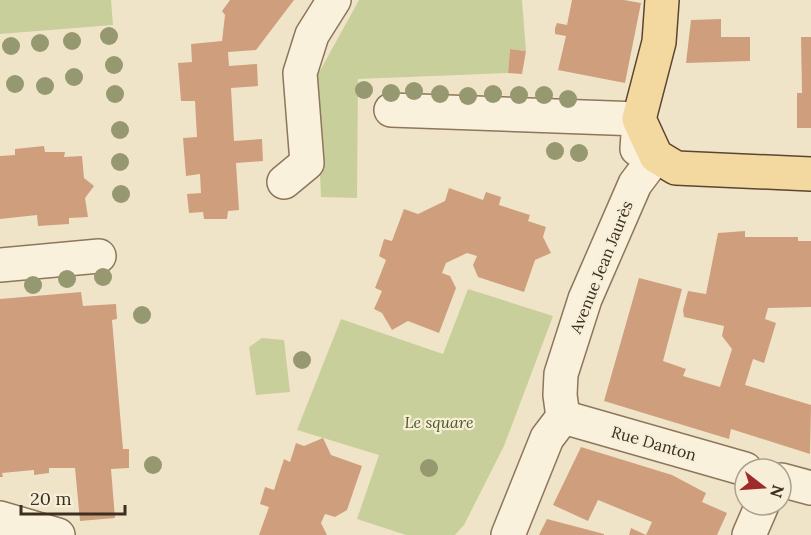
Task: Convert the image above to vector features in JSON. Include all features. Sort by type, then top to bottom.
[{"type":"main road","points":[[662,0],[659,42],[639,119],[656,156],[676,168],[811,174]]},
{"type":"street","points":[[284,182],[307,163],[300,73],[312,35],[334,0]]},
{"type":"street","points":[[391,110],[639,119],[635,184]]},
{"type":"street","name":"Avenue Jean Jaurès","points":[[563,417],[560,395],[561,374],[585,299],[635,184],[656,156]]},
{"type":"street","points":[[0,265],[99,256]]},
{"type":"street","points":[[508,535],[547,438],[563,417]]},
{"type":"street","name":"Rue Danton","points":[[563,417],[733,466]]},
{"type":"street","points":[[793,483],[811,488]]},
{"type":"street","points":[[749,535],[757,517]]},
{"type":"street","points":[[0,518],[58,535]]},
{"type":"green space","points":[[0,0],[111,0],[113,25],[0,34]]},
{"type":"green space","points":[[359,0],[522,0],[526,51],[510,49],[508,73],[358,79],[357,198],[321,197],[316,78]]},
{"type":"green space","name":"Le square","points":[[468,289],[553,316],[504,446],[464,525],[455,535],[406,535],[357,519],[379,455],[297,430],[341,319],[443,354]]},
{"type":"green space","points":[[262,338],[284,340],[290,392],[256,395],[249,347]]},
{"type":"building","points":[[230,0],[294,0],[256,50],[228,52],[229,66],[257,64],[258,86],[231,88],[234,141],[262,139],[263,161],[236,163],[239,210],[228,211],[227,219],[204,219],[203,212],[189,213],[187,194],[201,193],[200,174],[186,176],[183,138],[197,137],[195,101],[181,101],[178,63],[192,62],[191,44],[222,41],[225,15],[222,11]]},
{"type":"building","points":[[572,0],[624,0],[641,3],[625,83],[558,70],[566,36],[555,34],[555,28],[557,23],[567,25]]},
{"type":"building","points":[[721,19],[721,37],[750,37],[750,61],[686,63],[691,20]]},
{"type":"building","points":[[801,37],[811,37],[811,128],[797,128],[797,93],[802,93]]},
{"type":"building","points":[[510,49],[526,51],[522,74],[508,73]]},
{"type":"building","points":[[44,146],[45,152],[65,152],[64,157],[82,156],[84,178],[94,186],[85,198],[88,217],[69,218],[69,224],[38,226],[37,215],[0,219],[0,156],[15,155],[15,149]]},
{"type":"building","points":[[449,188],[483,200],[486,192],[501,197],[499,205],[530,215],[528,221],[546,227],[543,237],[551,253],[535,260],[524,292],[478,277],[473,265],[477,256],[467,253],[446,263],[442,273],[450,276],[456,288],[439,333],[408,321],[392,330],[382,313],[374,309],[382,291],[375,288],[386,260],[379,256],[384,239],[392,241],[404,209],[418,214],[445,201]]},
{"type":"building","points":[[745,231],[745,237],[798,237],[798,241],[811,241],[811,307],[768,308],[765,319],[776,323],[764,363],[753,359],[745,385],[811,405],[810,454],[731,429],[729,439],[604,401],[639,278],[682,289],[663,361],[686,369],[683,376],[720,387],[732,349],[722,336],[724,326],[684,317],[683,310],[688,291],[706,294],[718,233]]},
{"type":"building","points":[[81,292],[83,306],[116,304],[117,319],[112,320],[123,449],[129,449],[129,468],[111,469],[115,518],[80,521],[75,468],[49,468],[49,473],[34,475],[34,470],[2,473],[3,477],[0,477],[0,299]]},
{"type":"building","points":[[323,438],[331,455],[362,466],[347,510],[335,517],[325,514],[321,523],[327,535],[259,535],[269,507],[260,504],[265,487],[274,490],[284,459],[290,462],[296,443],[304,446]]},
{"type":"building","points":[[581,447],[672,475],[706,493],[702,502],[727,513],[717,535],[646,535],[652,522],[598,500],[588,521],[553,505]]},
{"type":"building","points":[[547,519],[604,534],[604,535],[539,535]]},
{"type":"building","points":[[631,528],[646,535],[629,535]]}]
